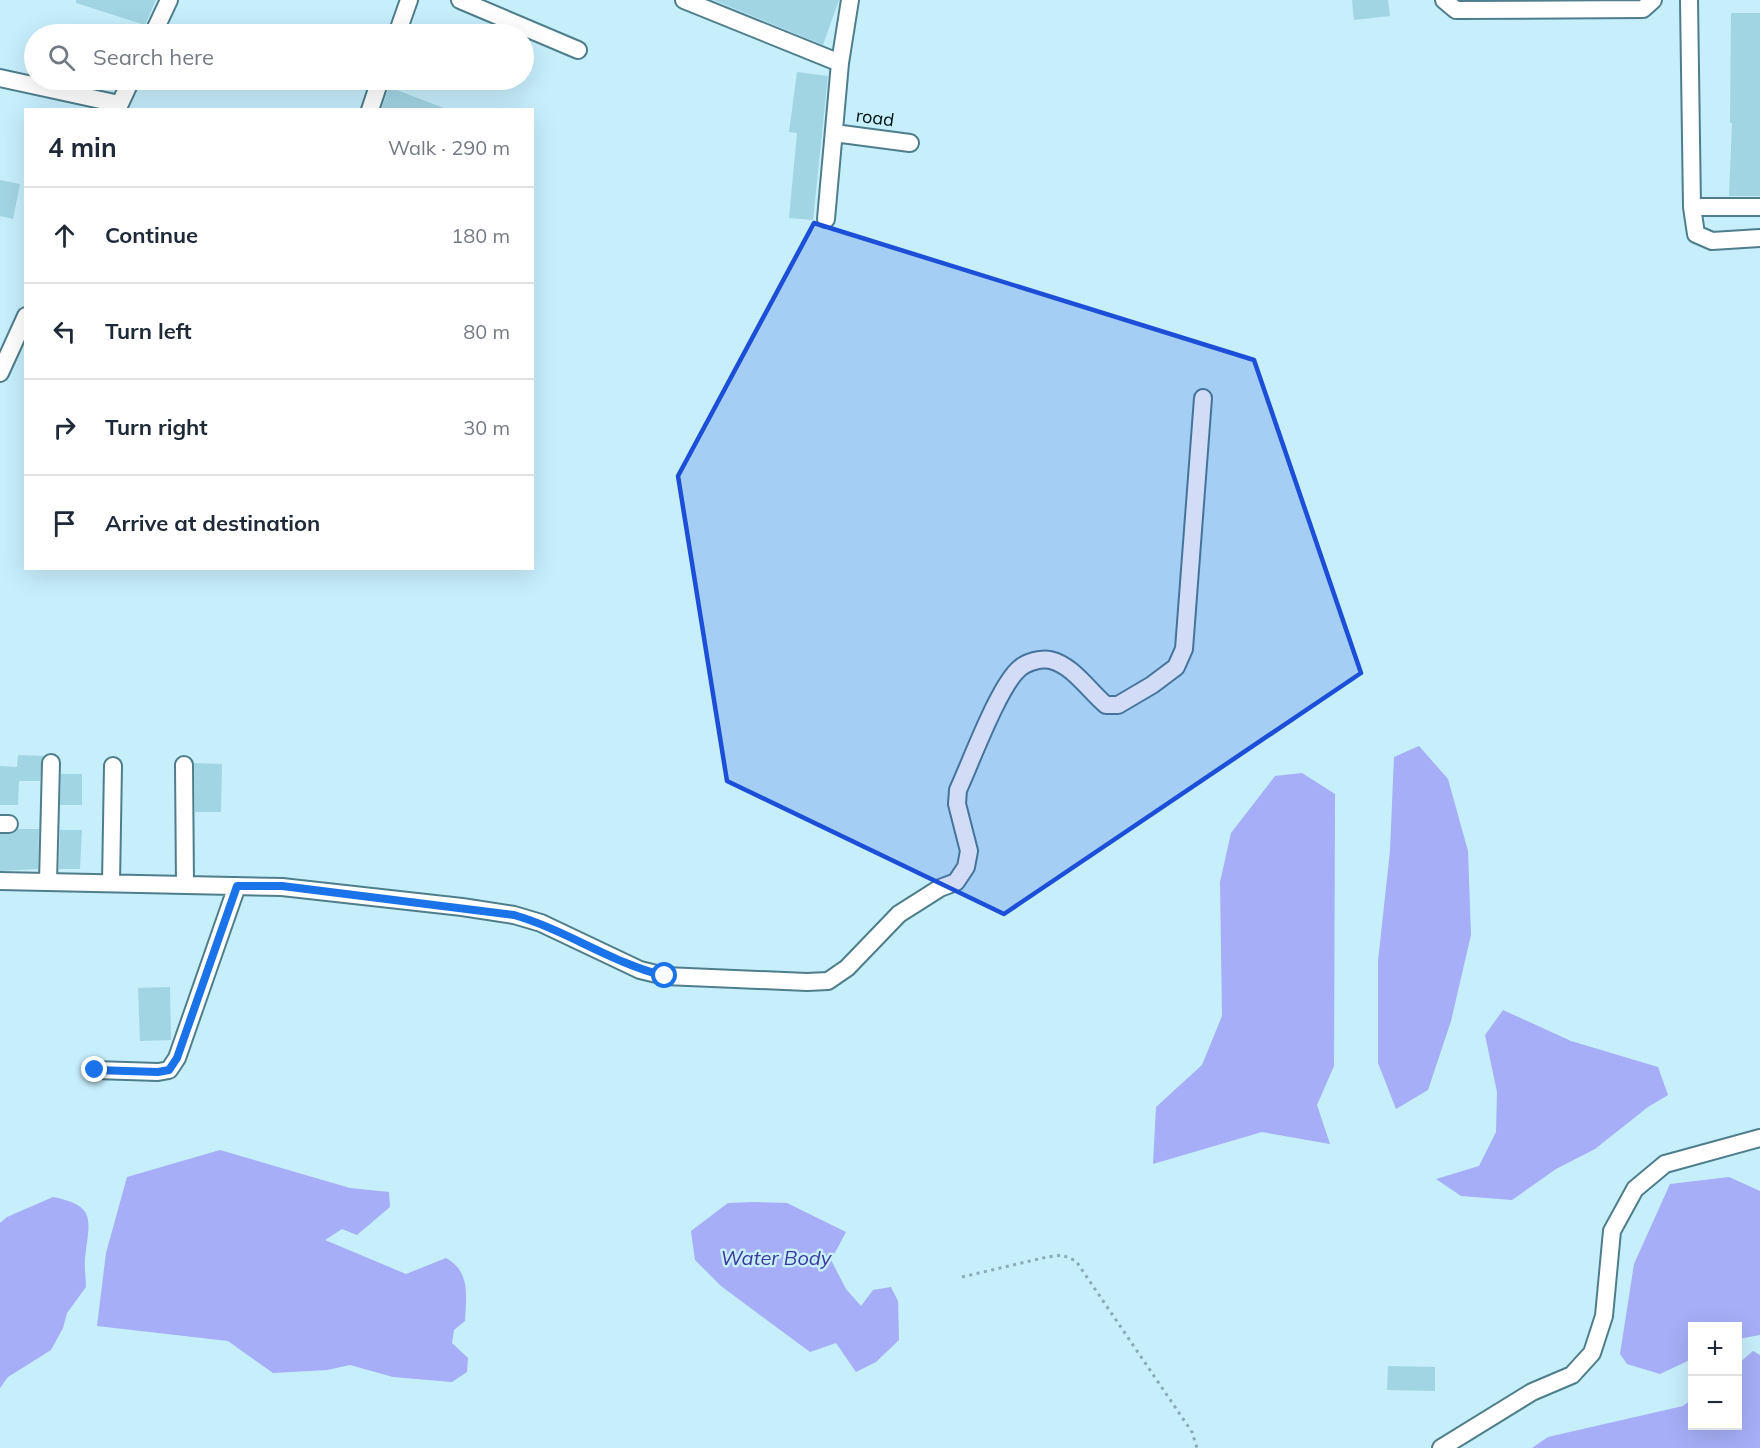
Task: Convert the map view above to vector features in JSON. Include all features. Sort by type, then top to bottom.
[{"type":"street","points":[[158,24],[169,0]]},
{"type":"street","points":[[401,24],[409,0]]},
{"type":"street","points":[[460,0],[517,24]]},
{"type":"street","points":[[684,0],[840,63]]},
{"type":"street","points":[[826,219],[840,63],[850,0]]},
{"type":"street","points":[[1444,0],[1456,10],[1643,9],[1653,0]]},
{"type":"street","points":[[1689,0],[1692,207],[1696,234],[1702,239],[1712,241],[1760,238]]},
{"type":"street","points":[[534,31],[578,50]]},
{"type":"street","points":[[0,78],[24,84]]},
{"type":"street","points":[[49,90],[118,107],[126,90]]},
{"type":"street","points":[[371,108],[377,90]]},
{"type":"street","name":"road","points":[[834,133],[910,143]]},
{"type":"street","points":[[1692,207],[1760,207]]},
{"type":"street","points":[[0,373],[24,320]]},
{"type":"street","points":[[0,881],[282,886],[514,915],[541,923],[640,970],[665,976],[828,981],[847,968],[899,914],[940,888],[956,882],[966,867],[969,850],[957,804],[958,790],[1007,682],[1020,666],[1036,660],[1049,659],[1066,666],[1106,705],[1118,705],[1176,667],[1184,649],[1203,398]]},
{"type":"street","points":[[48,882],[51,763]]},
{"type":"street","points":[[184,765],[185,885]]},
{"type":"street","points":[[111,883],[113,766]]},
{"type":"street","points":[[95,1070],[158,1072],[169,1070],[177,1058],[237,886]]},
{"type":"street","points":[[1441,1448],[1532,1392],[1572,1375],[1592,1353],[1604,1316],[1612,1231],[1635,1189],[1665,1164],[1760,1138]]},
{"type":"path","points":[[962,1277],[1047,1257],[1062,1255],[1077,1261],[1192,1432],[1197,1448]]},
{"type":"highlighted area","points":[[814,223],[1254,360],[1361,673],[1004,914],[727,781],[678,476]]},
{"type":"water","points":[[1419,746],[1448,779],[1468,851],[1471,935],[1451,1021],[1428,1090],[1396,1109],[1378,1063],[1378,961],[1390,851],[1394,757]]},
{"type":"water","points":[[1302,773],[1335,794],[1334,1066],[1317,1105],[1330,1144],[1262,1132],[1153,1164],[1156,1107],[1202,1065],[1222,1016],[1220,882],[1231,833],[1275,776]]},
{"type":"water","points":[[1503,1010],[1571,1041],[1658,1067],[1668,1095],[1648,1107],[1595,1149],[1556,1169],[1512,1200],[1461,1196],[1436,1179],[1479,1166],[1496,1132],[1497,1092],[1485,1035]]},
{"type":"water","points":[[220,1150],[350,1188],[389,1192],[390,1207],[357,1235],[342,1229],[325,1240],[406,1274],[446,1258],[454,1264],[463,1277],[466,1303],[465,1321],[454,1330],[452,1343],[468,1358],[467,1372],[452,1382],[393,1377],[350,1365],[327,1370],[273,1373],[228,1341],[97,1326],[106,1253],[127,1177]]},
{"type":"water","points":[[1729,1177],[1760,1191],[1760,1335],[1742,1338],[1742,1322],[1688,1322],[1688,1361],[1660,1374],[1627,1364],[1620,1354],[1634,1264],[1670,1184]]},
{"type":"water","points":[[53,1197],[78,1205],[87,1217],[86,1287],[67,1313],[63,1328],[51,1350],[8,1377],[0,1388],[0,1223],[7,1217]]},
{"type":"water","name":"Water Body","points":[[728,1203],[787,1203],[846,1232],[831,1260],[846,1289],[861,1306],[873,1290],[891,1287],[898,1301],[899,1340],[876,1362],[856,1372],[836,1343],[810,1352],[721,1286],[695,1260],[691,1231]]},
{"type":"water","points":[[1753,1351],[1760,1355],[1760,1448],[1532,1448],[1548,1437],[1683,1406],[1688,1402],[1688,1430],[1742,1430],[1742,1361]]},
{"type":"building","points":[[76,0],[156,0],[145,24],[76,3]]},
{"type":"building","points":[[713,0],[839,0],[823,45]]},
{"type":"building","points":[[1352,0],[1388,0],[1390,16],[1354,20]]},
{"type":"building","points":[[1731,13],[1760,13],[1760,196],[1729,196],[1732,123],[1730,123]]},
{"type":"building","points":[[797,72],[828,76],[813,220],[789,218],[797,133],[789,132]]},
{"type":"building","points":[[388,90],[397,90],[444,108],[382,108]]},
{"type":"building","points":[[0,180],[20,184],[13,219],[0,216]]},
{"type":"building","points":[[18,755],[43,756],[40,781],[19,781],[18,805],[0,805],[0,766],[17,767]]},
{"type":"building","points":[[194,763],[222,764],[221,812],[195,812]]},
{"type":"building","points":[[61,774],[82,774],[82,805],[60,805]]},
{"type":"building","points":[[18,829],[39,829],[38,869],[0,871],[0,834],[14,833]]},
{"type":"building","points":[[60,830],[82,830],[80,869],[59,869]]},
{"type":"building","points":[[170,987],[171,1040],[140,1041],[138,988]]},
{"type":"building","points":[[1388,1366],[1435,1367],[1435,1391],[1387,1390]]},
{"type":"route","points":[[95,1070],[158,1072],[169,1070],[177,1058],[237,886],[282,886],[514,915],[541,923],[640,970],[665,976]]}]
